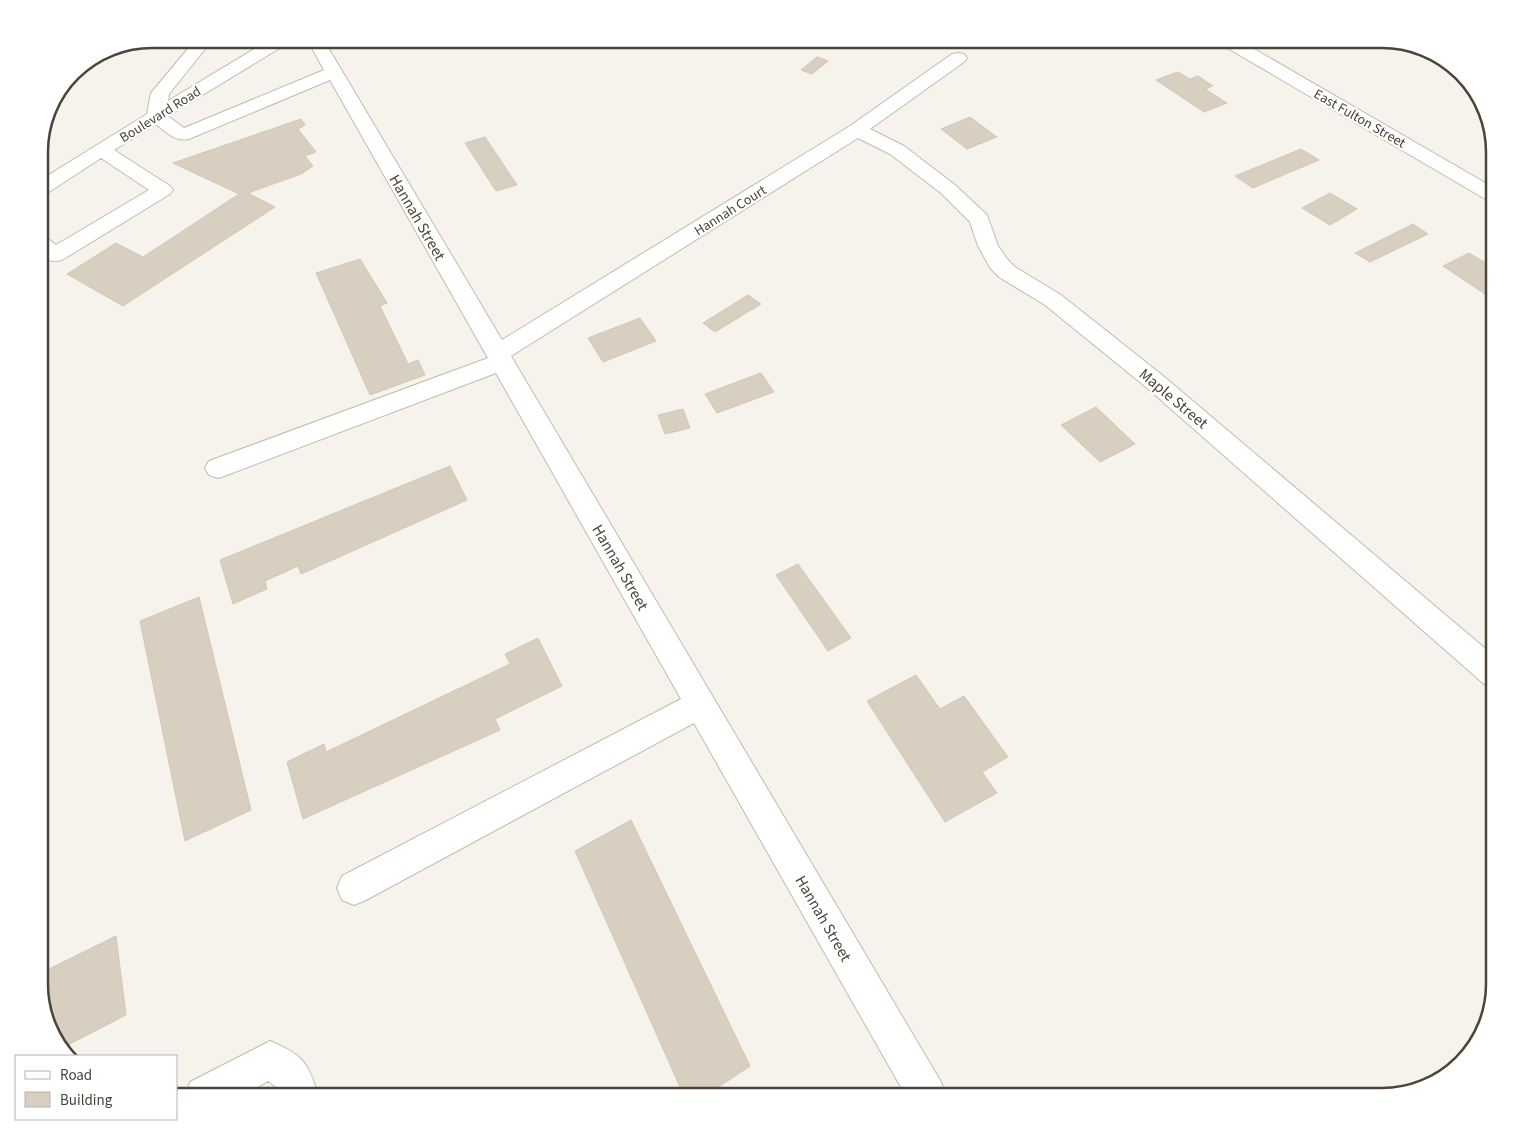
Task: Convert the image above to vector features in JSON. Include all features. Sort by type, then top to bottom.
[{"type":"street","points":[[197,48],[160,93],[156,116],[182,135],[334,72]]},
{"type":"street","name":"Boulevard Road","points":[[48,184],[267,48]]},
{"type":"street","name":"Hannah Street","points":[[320,48],[922,1088]]},
{"type":"street","name":"East Fulton Street","points":[[1240,48],[1486,191]]},
{"type":"street","name":"Hannah Court","points":[[218,468],[500,358],[857,130],[958,58]]},
{"type":"street","name":"Maple Street","points":[[857,130],[897,150],[948,189],[980,220],[988,246],[1003,268],[1053,300],[1154,381],[1486,667]]},
{"type":"street","points":[[48,249],[55,254],[163,190],[101,150]]},
{"type":"street","points":[[354,888],[700,704]]},
{"type":"street","points":[[219,1088],[270,1060],[293,1076],[297,1088]]},
{"type":"building","points":[[817,57],[828,61],[812,74],[801,70]]},
{"type":"building","points":[[1178,72],[1190,79],[1198,76],[1213,86],[1205,89],[1227,103],[1204,112],[1156,80]]},
{"type":"building","points":[[970,117],[997,137],[967,149],[941,129]]},
{"type":"building","points":[[301,119],[305,125],[298,129],[316,152],[305,156],[313,166],[301,174],[248,193],[275,207],[123,306],[67,274],[116,243],[143,257],[239,194],[173,163]]},
{"type":"building","points":[[485,137],[517,185],[496,191],[465,143]]},
{"type":"building","points":[[1301,149],[1319,160],[1253,188],[1235,176]]},
{"type":"building","points":[[1330,193],[1357,209],[1330,225],[1302,208]]},
{"type":"building","points":[[1413,224],[1428,234],[1370,262],[1355,253]]},
{"type":"building","points":[[1469,253],[1486,263],[1486,295],[1443,266]]},
{"type":"building","points":[[360,259],[387,303],[380,306],[408,364],[418,360],[425,375],[370,395],[316,273]]},
{"type":"building","points":[[748,295],[761,304],[715,332],[703,323]]},
{"type":"building","points":[[640,318],[656,341],[603,362],[588,338]]},
{"type":"building","points":[[761,373],[774,392],[717,413],[705,394]]},
{"type":"building","points":[[1096,407],[1135,444],[1100,462],[1061,425]]},
{"type":"building","points":[[683,409],[690,428],[665,434],[658,415]]},
{"type":"building","points":[[450,466],[467,500],[301,574],[298,566],[265,581],[267,589],[233,604],[220,560]]},
{"type":"building","points":[[798,564],[851,638],[828,651],[776,575]]},
{"type":"building","points":[[199,597],[251,810],[185,841],[140,621]]},
{"type":"building","points":[[538,638],[562,686],[495,719],[500,730],[303,819],[287,762],[324,744],[326,752],[510,664],[505,654]]},
{"type":"building","points":[[916,675],[940,709],[964,696],[1008,757],[982,772],[997,793],[945,822],[867,701]]},
{"type":"building","points":[[631,820],[750,1066],[717,1088],[680,1088],[575,851]]},
{"type":"building","points":[[116,936],[126,1015],[68,1045],[55,1023],[49,1004],[48,970]]}]
